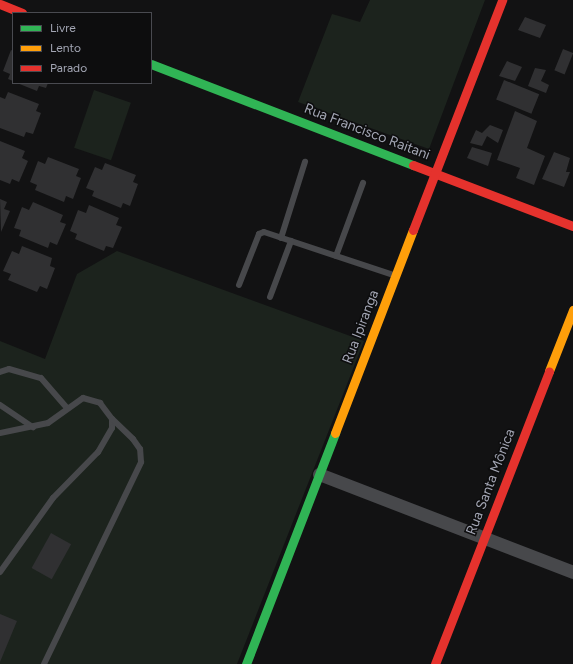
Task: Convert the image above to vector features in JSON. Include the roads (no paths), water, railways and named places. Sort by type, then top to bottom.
[{"type":"main road","name":"Rua Ipiranga","points":[[246,664],[502,0]]},
{"type":"main road","points":[[0,4],[20,12]]},
{"type":"main road","name":"Rua Francisco Raitani","points":[[152,64],[573,226]]},
{"type":"main road","name":"Rua Santa Mônica","points":[[435,664],[573,310]]},
{"type":"street","points":[[319,474],[573,572]]},
{"type":"lane","points":[[281,238],[305,162]]},
{"type":"lane","points":[[336,256],[363,183]]},
{"type":"lane","points":[[239,285],[259,234],[291,241],[396,276]]},
{"type":"lane","points":[[270,297],[291,241]]},
{"type":"lane","points":[[0,372],[9,369],[41,378],[66,407]]},
{"type":"lane","points":[[0,433],[48,423],[66,407],[83,398],[93,399],[107,409],[112,419],[133,439],[140,449],[141,462],[44,664]]},
{"type":"lane","points":[[0,406],[33,427]]},
{"type":"lane","points":[[0,572],[53,498],[98,452],[112,428],[112,419]]}]
